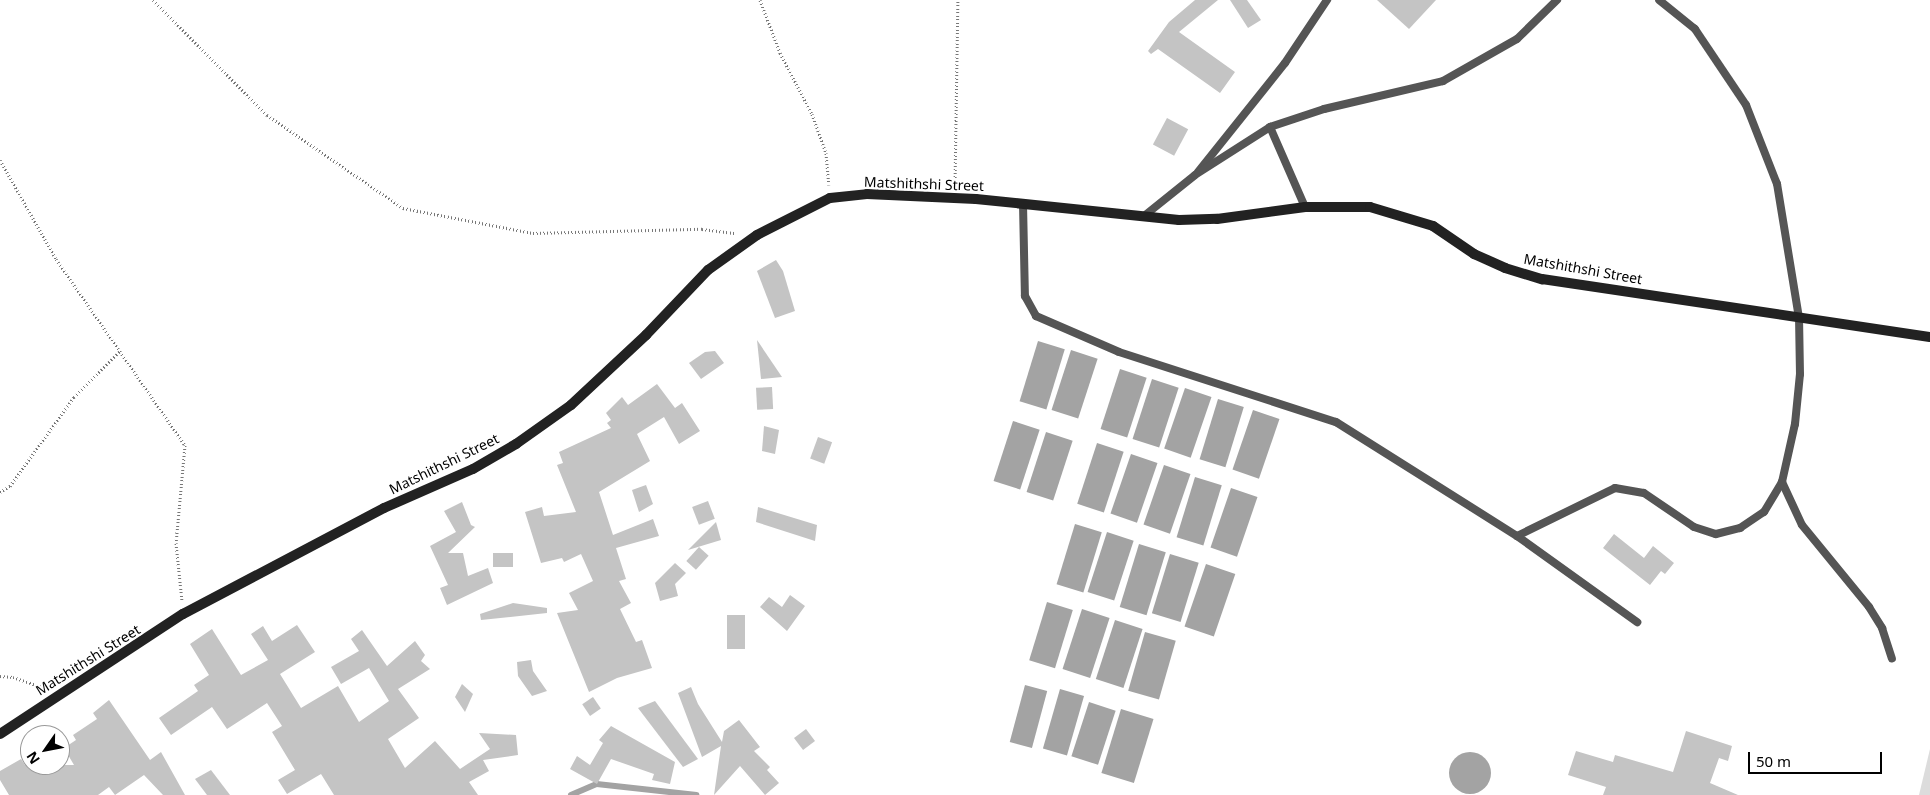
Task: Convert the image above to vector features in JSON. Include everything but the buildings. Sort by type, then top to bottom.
[{"type":"main road","name":"Matshithshi Street","points":[[0,734],[59,693],[183,614],[384,508],[472,468],[516,444],[571,405],[646,335],[708,270],[757,235],[830,198],[867,194],[954,198],[1179,220],[1217,219],[1305,207],[1370,206],[1402,214],[1433,226],[1474,254],[1505,268],[1542,279],[1930,337]]},
{"type":"lane","points":[[1144,216],[1195,175],[1270,126],[1324,109],[1443,81],[1517,39],[1557,0]]},
{"type":"lane","points":[[1517,536],[1615,488],[1644,493],[1694,527],[1716,534],[1740,528],[1764,512],[1782,482],[1795,424],[1800,374],[1799,318],[1777,184],[1746,104],[1695,29],[1659,0]]},
{"type":"lane","points":[[1195,175],[1226,132],[1285,63],[1325,1]]},
{"type":"lane","points":[[1270,126],[1305,207]]},
{"type":"lane","points":[[1023,204],[1024,296],[1036,316],[1119,352],[1336,422],[1517,536],[1637,622]]},
{"type":"lane","points":[[1782,482],[1802,525],[1869,607],[1882,628],[1892,658]]},
{"type":"path","points":[[153,0],[267,115],[403,208],[533,233],[702,229],[757,235]]},
{"type":"path","points":[[760,0],[780,53],[812,114],[824,145],[830,198]]},
{"type":"path","points":[[954,198],[958,0]]},
{"type":"path","points":[[0,160],[56,259],[185,445],[176,543],[183,614]]},
{"type":"path","points":[[0,492],[10,486],[74,397],[120,351]]},
{"type":"path","points":[[0,676],[13,677],[59,693]]},
{"type":"shaded area","points":[[1038,341],[1065,349],[1046,409],[1020,401]]},
{"type":"shaded area","points":[[1071,350],[1098,359],[1078,419],[1052,410]]},
{"type":"shaded area","points":[[1120,369],[1147,378],[1127,438],[1101,429]]},
{"type":"shaded area","points":[[1152,379],[1179,388],[1159,448],[1133,439]]},
{"type":"shaded area","points":[[1185,388],[1211,397],[1191,458],[1164,449]]},
{"type":"shaded area","points":[[1218,399],[1244,407],[1225,467],[1200,459]]},
{"type":"shaded area","points":[[1253,410],[1279,419],[1259,479],[1232,470]]},
{"type":"shaded area","points":[[1013,421],[1040,430],[1020,490],[994,481]]},
{"type":"shaded area","points":[[1046,432],[1073,441],[1053,501],[1027,492]]},
{"type":"shaded area","points":[[1097,443],[1124,452],[1104,513],[1077,504]]},
{"type":"shaded area","points":[[1131,454],[1157,463],[1137,523],[1110,514]]},
{"type":"shaded area","points":[[1164,465],[1190,474],[1170,534],[1143,525]]},
{"type":"shaded area","points":[[1195,477],[1222,485],[1203,545],[1177,537]]},
{"type":"shaded area","points":[[1231,488],[1257,497],[1237,557],[1210,548]]},
{"type":"shaded area","points":[[1075,524],[1102,532],[1083,592],[1057,584]]},
{"type":"shaded area","points":[[1107,532],[1134,541],[1114,601],[1088,592]]},
{"type":"shaded area","points":[[1139,544],[1166,552],[1146,615],[1120,607]]},
{"type":"shaded area","points":[[1170,554],[1199,563],[1181,622],[1152,613]]},
{"type":"shaded area","points":[[1206,564],[1235,574],[1214,636],[1185,626]]},
{"type":"shaded area","points":[[1047,602],[1073,610],[1055,668],[1029,660]]},
{"type":"shaded area","points":[[1082,609],[1110,618],[1090,678],[1063,669]]},
{"type":"shaded area","points":[[1115,620],[1143,629],[1123,688],[1096,679]]},
{"type":"shaded area","points":[[1145,632],[1176,641],[1159,699],[1128,691]]},
{"type":"shaded area","points":[[1025,685],[1047,691],[1032,748],[1010,742]]},
{"type":"shaded area","points":[[1060,689],[1084,696],[1067,755],[1043,749]]},
{"type":"shaded area","points":[[1089,702],[1116,711],[1098,765],[1071,756]]},
{"type":"shaded area","points":[[1121,709],[1154,719],[1134,783],[1101,773]]},
{"type":"shaded area","points":[[1930,749],[1930,795],[1919,795]]},
{"type":"shaded area","points":[[1474,752],[1482,755],[1488,761],[1491,773],[1488,785],[1482,791],[1466,794],[1458,791],[1452,785],[1449,769],[1452,761],[1458,755]]},
{"type":"waterway","points":[[571,795],[597,784],[696,795]]}]
